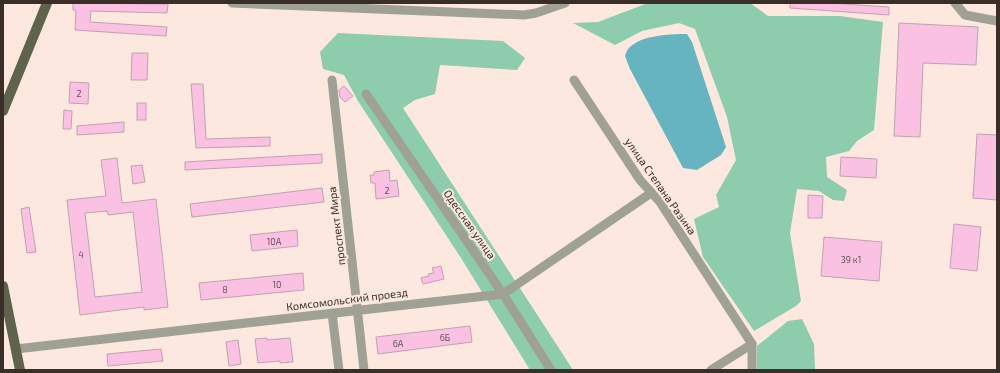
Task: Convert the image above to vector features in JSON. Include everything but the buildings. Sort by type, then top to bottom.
[{"type":"main road","points":[[3,111],[47,3]]},
{"type":"main road","points":[[3,286],[20,370]]},
{"type":"street","points":[[232,3],[524,15],[536,13],[565,3]]},
{"type":"street","points":[[956,3],[966,15],[997,21]]},
{"type":"street","name":"проспект Мира","points":[[332,80],[364,370]]},
{"type":"street","name":"улица Степана Разина","points":[[574,80],[640,180],[660,202],[752,344]]},
{"type":"street","name":"Одесская улица","points":[[366,94],[503,294],[551,370]]},
{"type":"street","name":"Комсомольский проезд","points":[[16,349],[503,294],[651,193]]},
{"type":"street","points":[[332,313],[338,370]]},
{"type":"street","points":[[711,370],[752,344]]},
{"type":"street","points":[[752,344],[752,370]]},
{"type":"green space","points":[[648,3],[750,3],[768,16],[840,16],[883,22],[874,130],[857,141],[849,151],[826,157],[827,177],[847,190],[844,201],[833,200],[819,191],[797,189],[790,233],[801,301],[796,306],[754,331],[703,257],[694,219],[719,207],[716,195],[736,160],[727,117],[695,29],[679,23],[642,31],[615,45],[573,23],[598,22]]},
{"type":"green space","points":[[338,33],[503,41],[525,58],[517,70],[440,65],[435,94],[415,100],[403,108],[573,370],[530,370],[461,258],[358,101],[344,75],[323,69],[320,52]]},
{"type":"green space","points":[[802,319],[814,344],[815,370],[757,370],[757,346],[788,321]]},
{"type":"water","points":[[687,34],[692,42],[726,147],[721,155],[697,170],[683,168],[630,69],[625,56],[629,48],[641,40],[656,36]]}]
